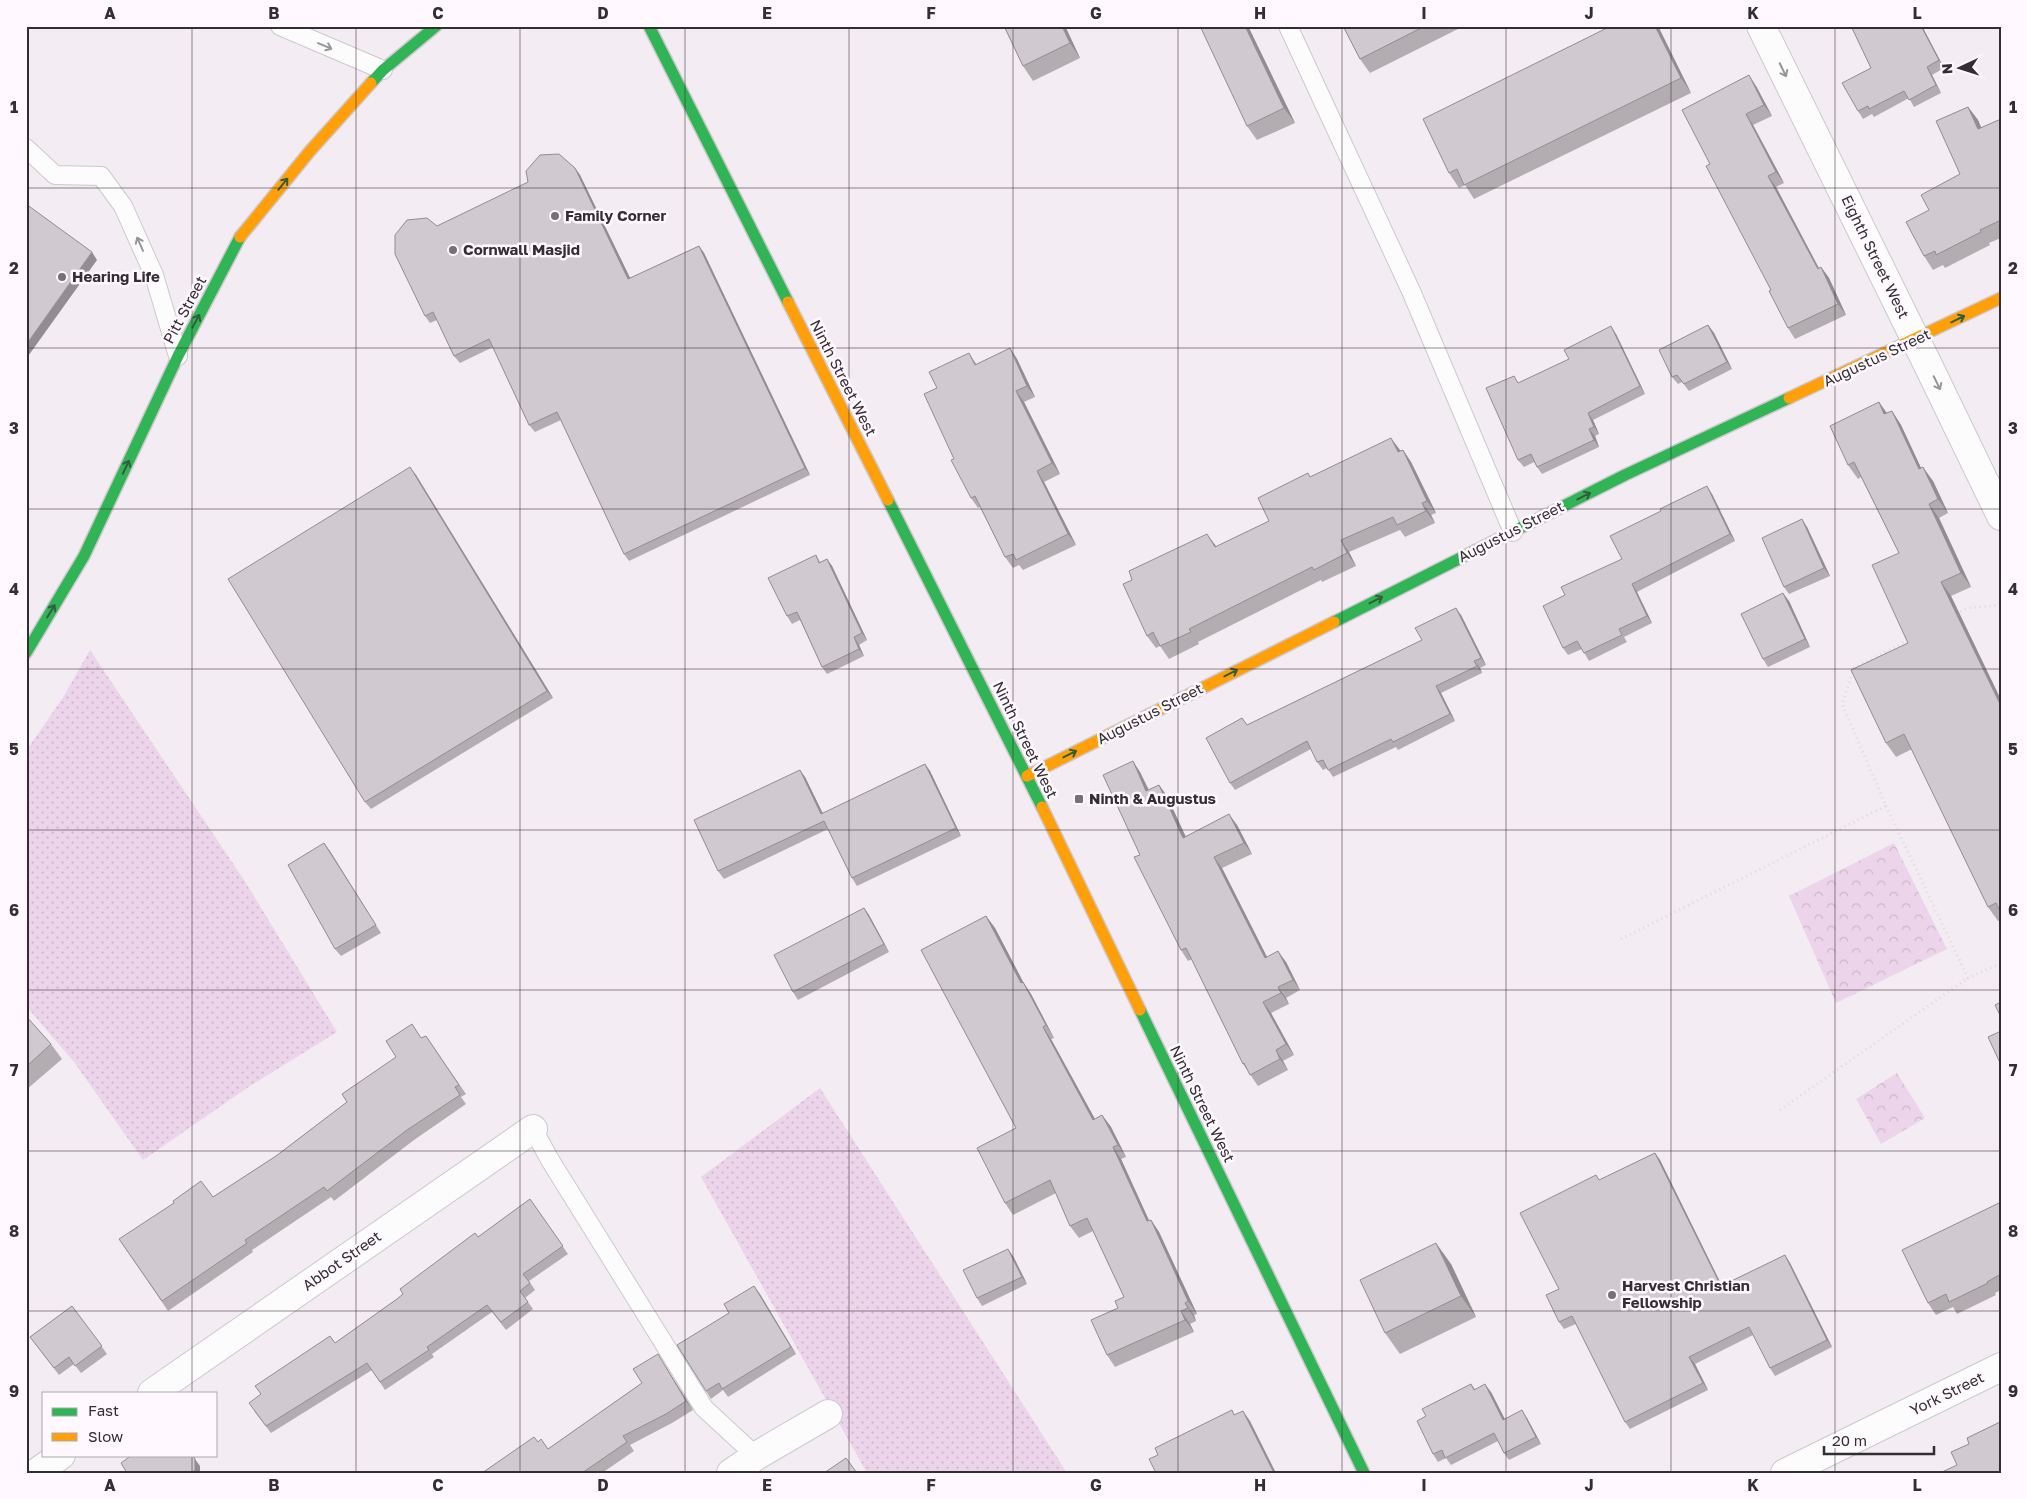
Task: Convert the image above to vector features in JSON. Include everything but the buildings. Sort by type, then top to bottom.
[{"type":"street","name":"Pitt Street","points":[[26,653],[84,556],[178,356],[241,235],[310,151],[383,70],[436,26]]},
{"type":"street","name":"Ninth Street West","points":[[648,26],[1027,776],[1364,1473]]},
{"type":"street","name":"Eighth Street West","points":[[1761,26],[2001,516]]},
{"type":"street","name":"Augustus Street","points":[[1027,776],[1625,476],[1916,340],[2001,298]]},
{"type":"street","name":"Abbot Street","points":[[153,1392],[533,1129]]},
{"type":"street","name":"York Street","points":[[1785,1473],[2001,1367]]},
{"type":"street","points":[[731,1473],[756,1456],[828,1414]]},
{"type":"street","points":[[26,1460],[35,1473],[60,1456]]},
{"type":"lane","points":[[280,26],[383,70]]},
{"type":"lane","points":[[1288,26],[1411,291],[1513,532]]},
{"type":"lane","points":[[26,148],[55,175],[101,176],[123,206],[154,276],[178,356]]},
{"type":"lane","points":[[533,1129],[550,1160],[704,1408],[756,1456]]},
{"type":"path","points":[[1951,617],[1968,608],[2001,605]]},
{"type":"path","points":[[1916,636],[1854,668],[1842,704],[1886,806],[1968,978]]},
{"type":"path","points":[[1621,939],[1886,806]]},
{"type":"path","points":[[1780,1110],[1968,978],[2001,962]]},
{"type":"green space","points":[[90,650],[244,880],[337,1032],[250,1086],[143,1160],[74,1062],[26,1006],[26,751],[64,696]]},
{"type":"green space","points":[[1894,843],[1947,949],[1836,1003],[1789,896]]},
{"type":"green space","points":[[1897,1073],[1925,1118],[1881,1144],[1856,1099]]},
{"type":"green space","points":[[820,1088],[1067,1473],[867,1473],[701,1177]]},
{"type":"traffic: fast","points":[[371,83],[383,70],[436,26]]},
{"type":"traffic: fast","points":[[649,26],[788,302]]},
{"type":"traffic: fast","points":[[26,653],[84,556],[178,356],[240,237]]},
{"type":"traffic: fast","points":[[1334,622],[1625,475],[1789,398]]},
{"type":"traffic: fast","points":[[888,500],[1042,807]]},
{"type":"traffic: fast","points":[[1140,1010],[1364,1473]]},
{"type":"traffic: slow","points":[[240,237],[310,151],[371,83]]},
{"type":"traffic: slow","points":[[1789,398],[2001,298]]},
{"type":"traffic: slow","points":[[788,302],[888,500]]},
{"type":"traffic: slow","points":[[1027,776],[1334,622]]},
{"type":"traffic: slow","points":[[1042,807],[1140,1010]]},
{"type":"place","name":"Family Corner","points":[[555,216]]},
{"type":"place","name":"Cornwall Masjid","points":[[453,250]]},
{"type":"place","name":"Hearing Life","points":[[62,277]]},
{"type":"place","name":"Ninth & Augustus","points":[[1079,799]]},
{"type":"place","name":"Harvest Christian Fellowship","points":[[1612,1295]]}]
